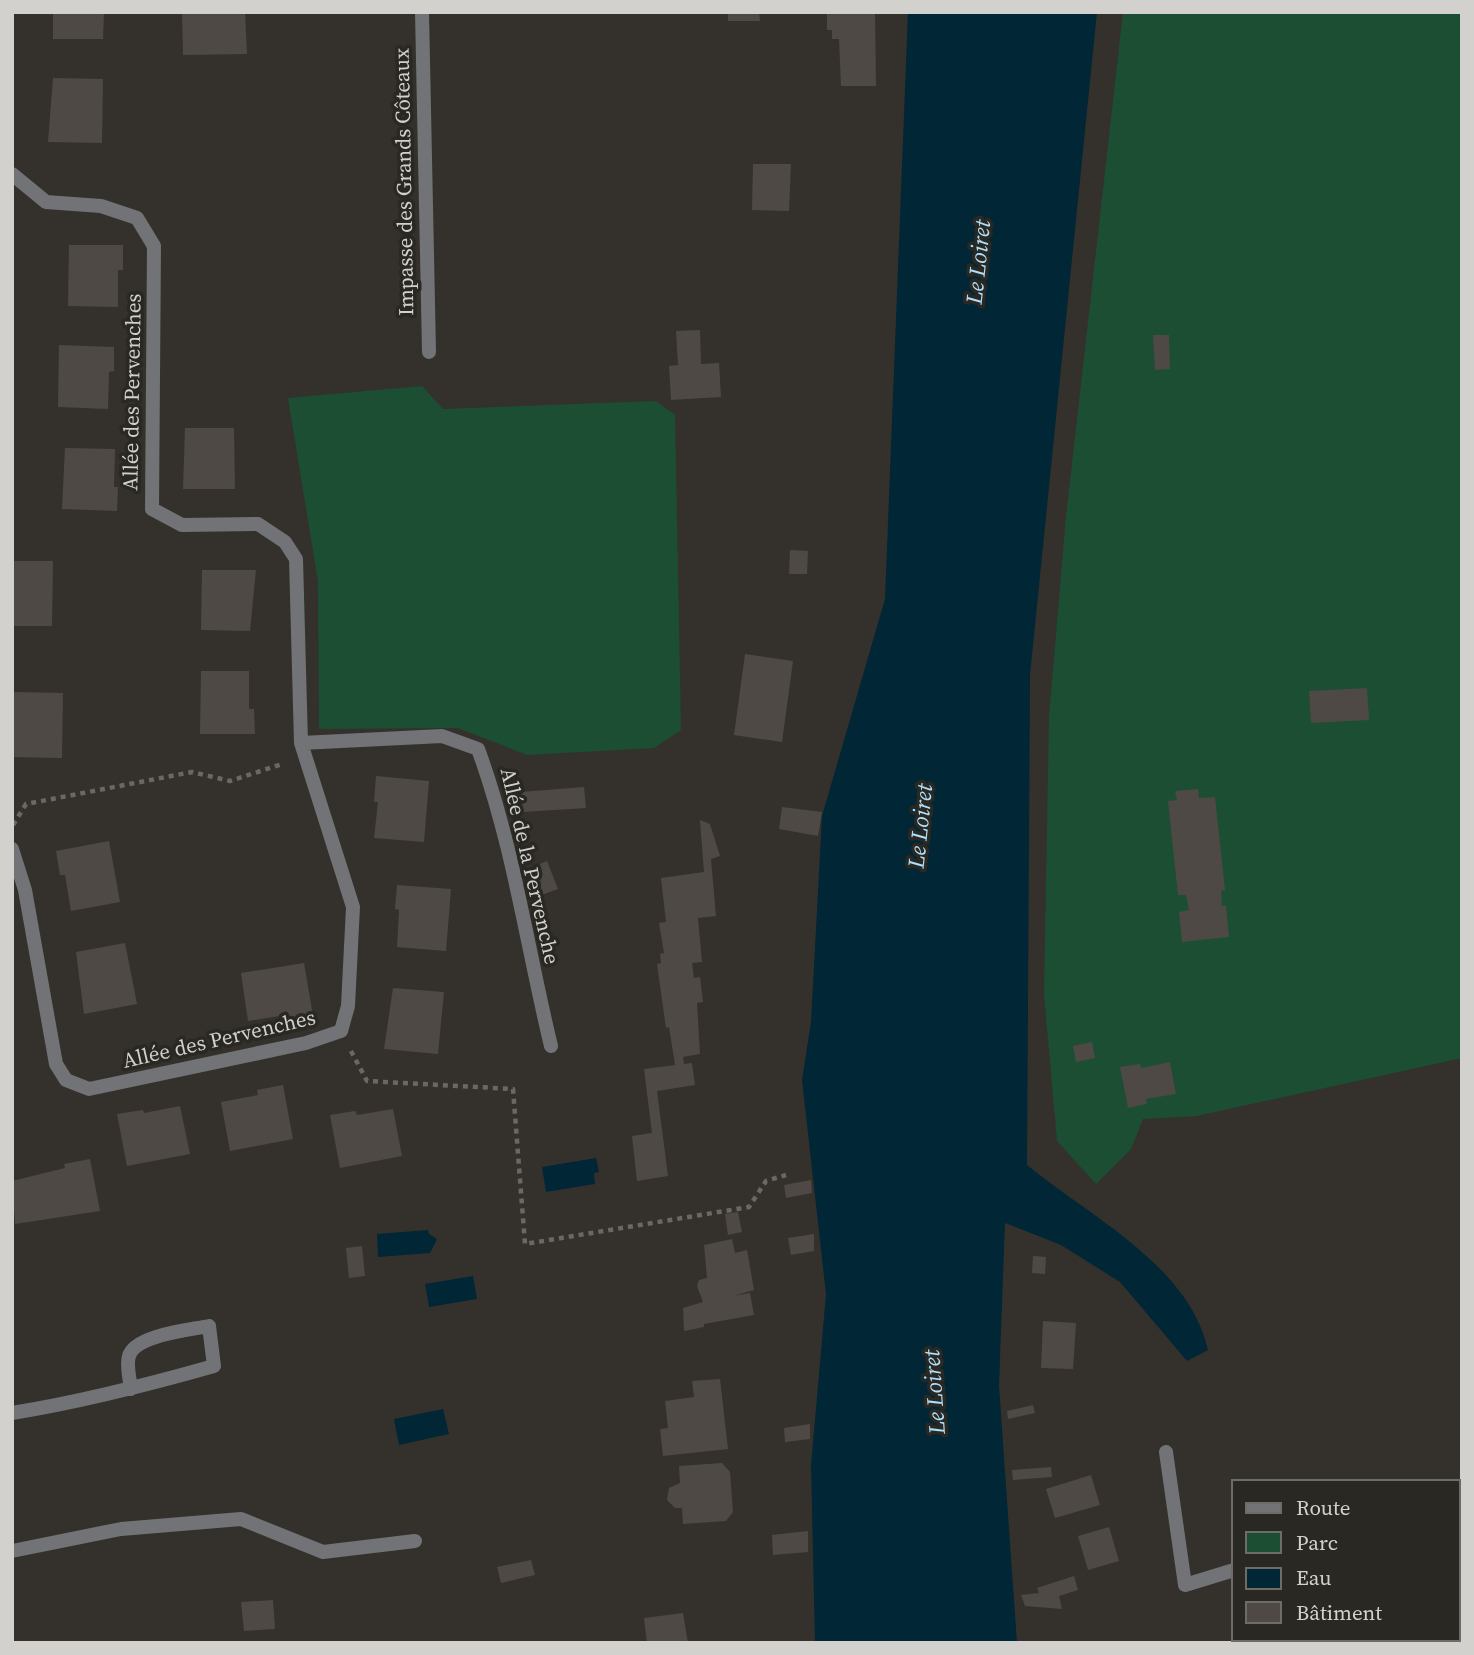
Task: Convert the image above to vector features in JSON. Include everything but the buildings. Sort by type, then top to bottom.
[{"type":"street","name":"Impasse des Grands Côteaux","points":[[422,12],[429,352]]},
{"type":"street","name":"Allée des Pervenches","points":[[12,174],[46,202],[101,206],[137,218],[154,246],[152,509],[181,525],[258,524],[285,542],[296,559],[303,750],[353,907],[348,1006],[341,1031],[306,1043],[89,1089],[66,1080],[56,1064],[25,890],[12,849]]},
{"type":"street","name":"Allée de la Pervenche","points":[[303,750],[442,736],[478,749],[496,798],[551,1046]]},
{"type":"street","points":[[12,1413],[78,1403],[131,1389],[214,1366],[209,1326],[149,1338],[135,1347],[129,1356],[131,1389]]},
{"type":"street","points":[[1166,1451],[1185,1585],[1232,1571]]},
{"type":"street","points":[[12,1551],[121,1529],[241,1519],[323,1552],[415,1541]]},
{"type":"path","points":[[12,826],[26,804],[192,772],[230,781],[303,750]]},
{"type":"path","points":[[341,1031],[367,1081],[513,1088],[526,1244],[749,1207],[765,1181],[786,1175]]},
{"type":"green space","points":[[1123,12],[1462,12],[1462,1058],[1197,1116],[1143,1119],[1131,1149],[1096,1184],[1057,1141],[1044,994],[1049,716],[1066,517]]},
{"type":"green space","points":[[422,386],[443,409],[656,401],[675,415],[681,730],[654,748],[527,755],[458,728],[319,729],[318,582],[288,398]]},
{"type":"water","name":"Le Loiret","points":[[908,12],[1097,12],[1030,675],[1027,1165],[1134,1245],[1159,1268],[1181,1293],[1197,1320],[1208,1350],[1187,1361],[1120,1282],[1061,1245],[1005,1223],[999,1386],[1017,1643],[815,1643],[811,1465],[826,1294],[802,1080],[811,1022],[822,816],[885,599]]},
{"type":"water","points":[[596,1158],[599,1172],[594,1173],[595,1184],[546,1192],[542,1167]]},
{"type":"water","points":[[428,1230],[429,1234],[437,1239],[430,1253],[378,1257],[377,1234]]},
{"type":"water","points":[[473,1276],[477,1299],[429,1307],[425,1284]]},
{"type":"water","points":[[443,1409],[449,1434],[399,1445],[394,1419]]}]
